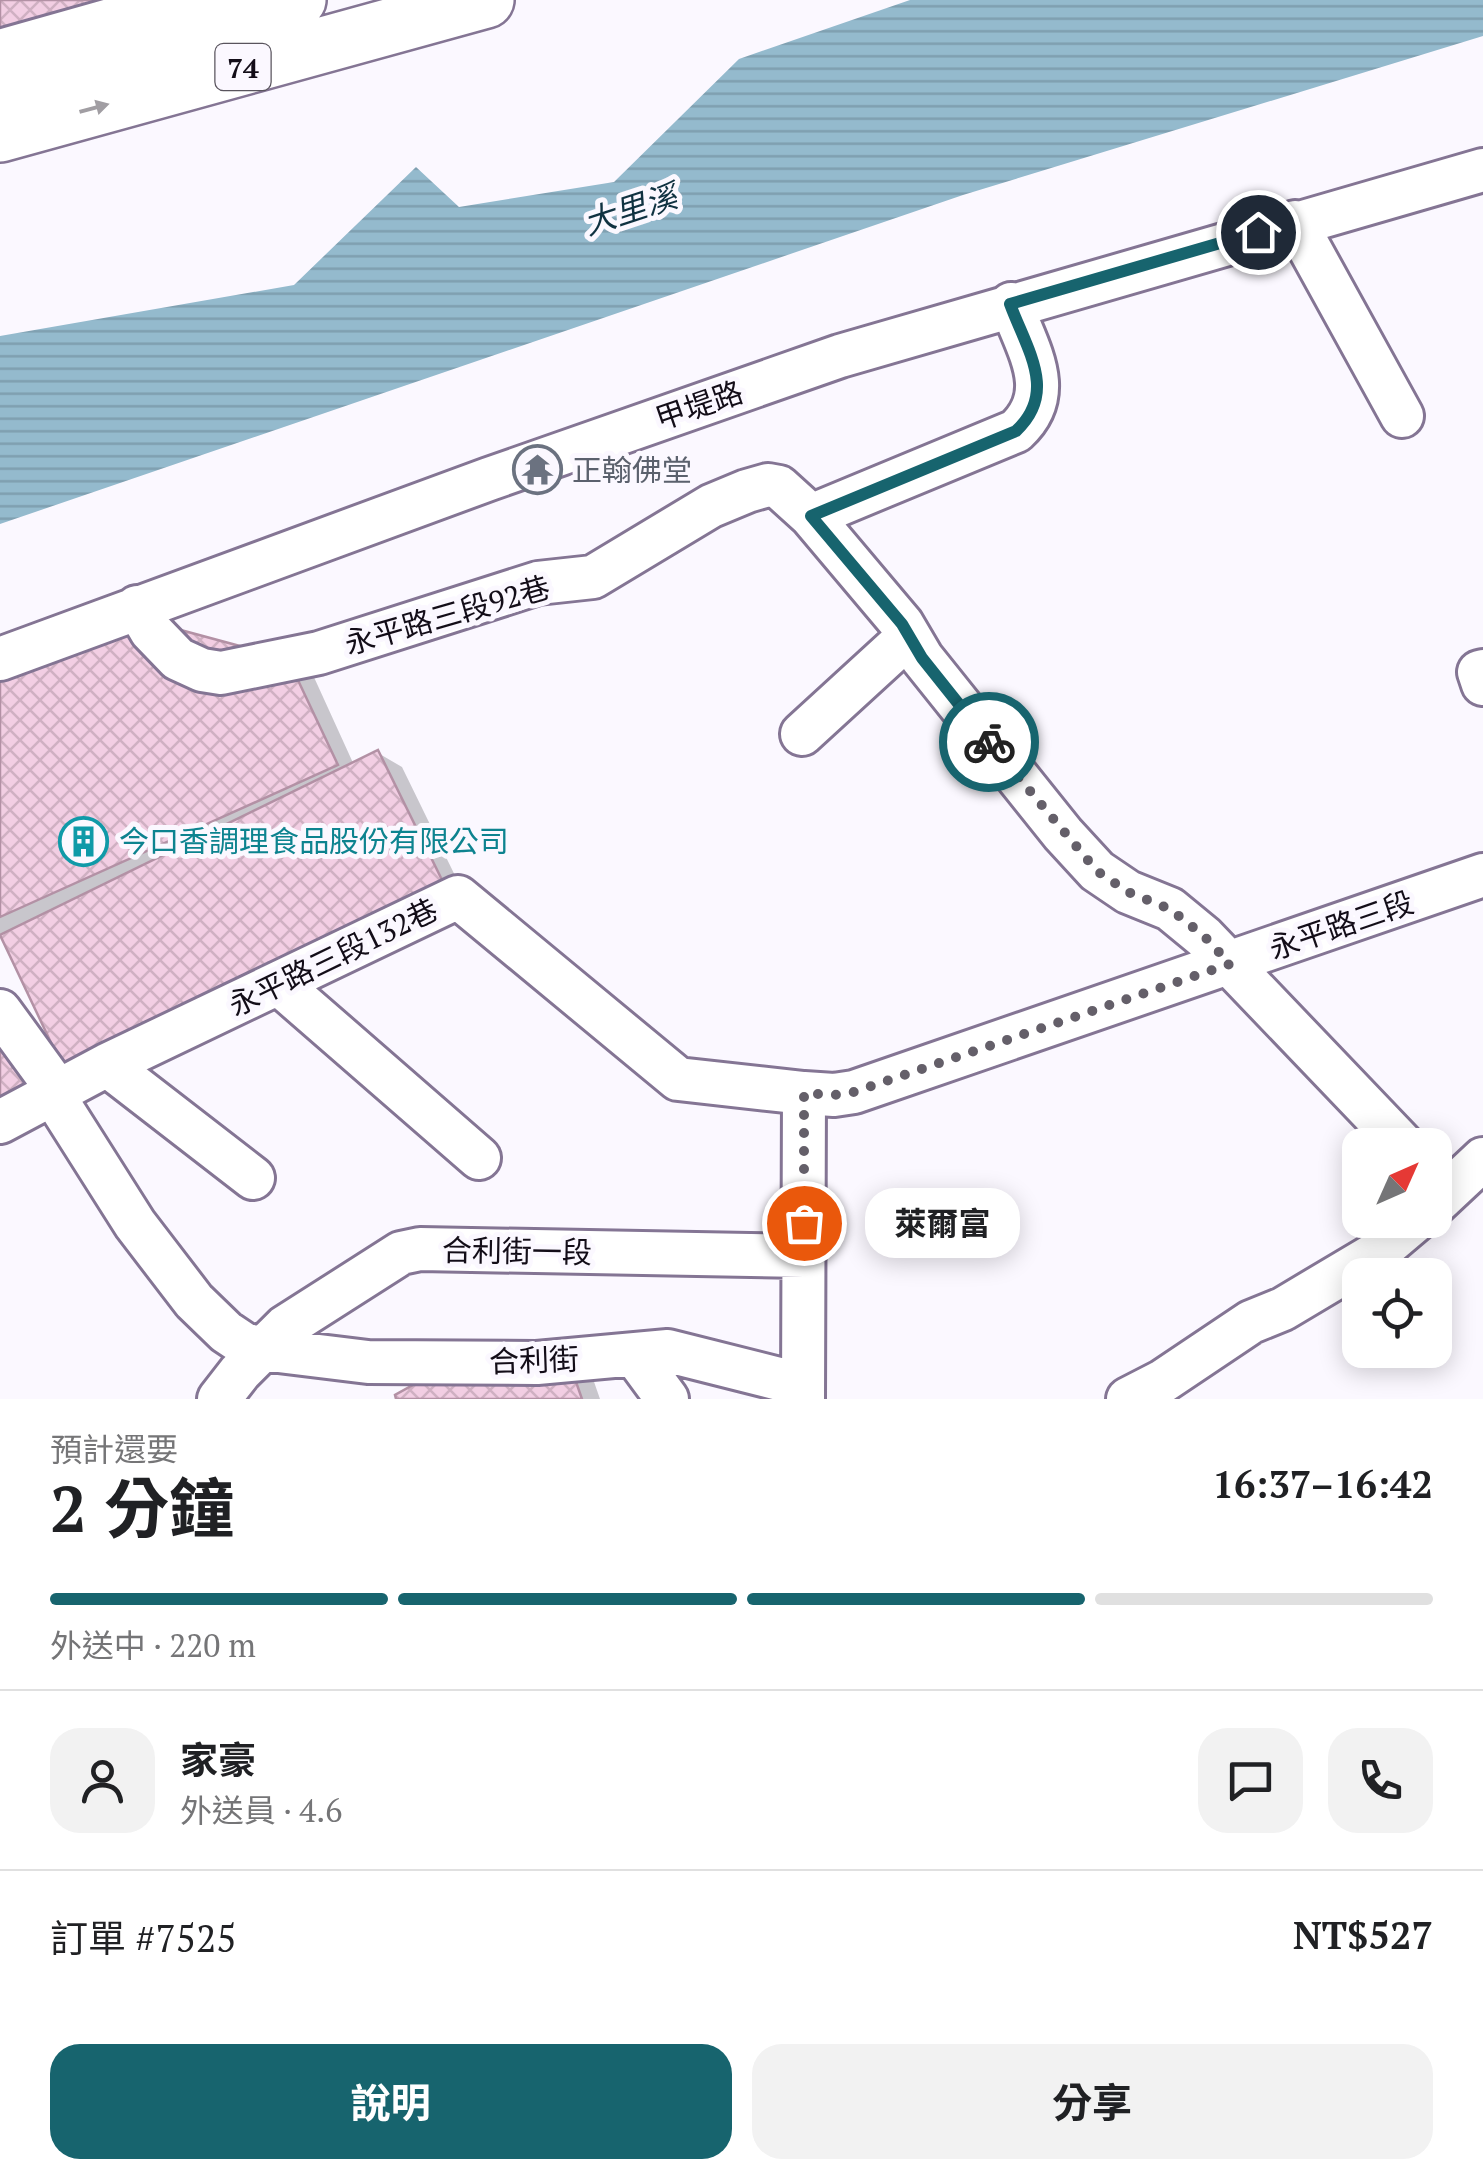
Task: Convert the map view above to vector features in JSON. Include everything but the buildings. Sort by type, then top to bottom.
[{"type":"highway","name":"74","points":[[0,82],[298,0]]},
{"type":"highway","name":"74","points":[[0,134],[486,0]]},
{"type":"street","points":[[0,51],[181,0]]},
{"type":"street","name":"甲堤路","points":[[0,659],[840,356],[1483,170]]},
{"type":"street","points":[[1296,222],[1402,416]]},
{"type":"street","points":[[811,516],[1016,431],[1032,416],[1039,393],[1037,376],[1010,304]]},
{"type":"street","name":"永平路三段92巷","points":[[138,607],[151,631],[178,658],[220,673],[319,652],[538,583],[592,577],[711,506],[768,485],[788,492],[1097,871],[1128,892],[1170,909],[1204,936],[1387,1128]]},
{"type":"street","points":[[802,734],[909,636]]},
{"type":"street","points":[[1483,671],[1479,672],[1483,684]]},
{"type":"street","name":"永平路三段","points":[[804,1093],[854,1092],[1483,875]]},
{"type":"street","name":"永平路三段132巷","points":[[0,1122],[107,1066],[458,897],[678,1079],[804,1093]]},
{"type":"street","points":[[278,984],[478,1158]]},
{"type":"street","name":"合利街","points":[[0,1011],[48,1077],[64,1112],[135,1224],[194,1302],[244,1344],[262,1350],[368,1362],[537,1363],[668,1351],[803,1392]]},
{"type":"street","points":[[107,1066],[253,1178]]},
{"type":"street","points":[[803,1392],[804,1093]]},
{"type":"street","points":[[1452,1183],[1483,1159]]},
{"type":"street","points":[[1128,1399],[1163,1381],[1251,1322],[1283,1308],[1377,1253],[1395,1238]]},
{"type":"street","name":"合利街一段","points":[[262,1350],[285,1328],[401,1254],[420,1249],[804,1256]]},
{"type":"street","points":[[219,1399],[262,1350]]},
{"type":"street","points":[[634,1354],[667,1399]]},
{"type":"water","name":"大里溪","points":[[910,0],[1483,0],[1483,36],[963,195],[0,524],[0,336],[294,285],[416,167],[459,207],[614,182],[739,59]]},
{"type":"way so far","points":[[804,1223],[804,1093],[854,1092],[1230,964],[1204,936],[1170,909],[1128,892],[1097,871],[989,742]]},
{"type":"place","name":"正翰佛堂","points":[[537,470]]},
{"type":"place","name":"今口香調理食品股份有限公司","points":[[84,841]]},
{"type":"place","name":"萊爾富","points":[[804,1223]]},
{"type":"route","points":[[989,742],[922,658],[902,624],[811,516],[1016,431],[1032,416],[1039,393],[1037,376],[1010,304],[1258,232]]}]
